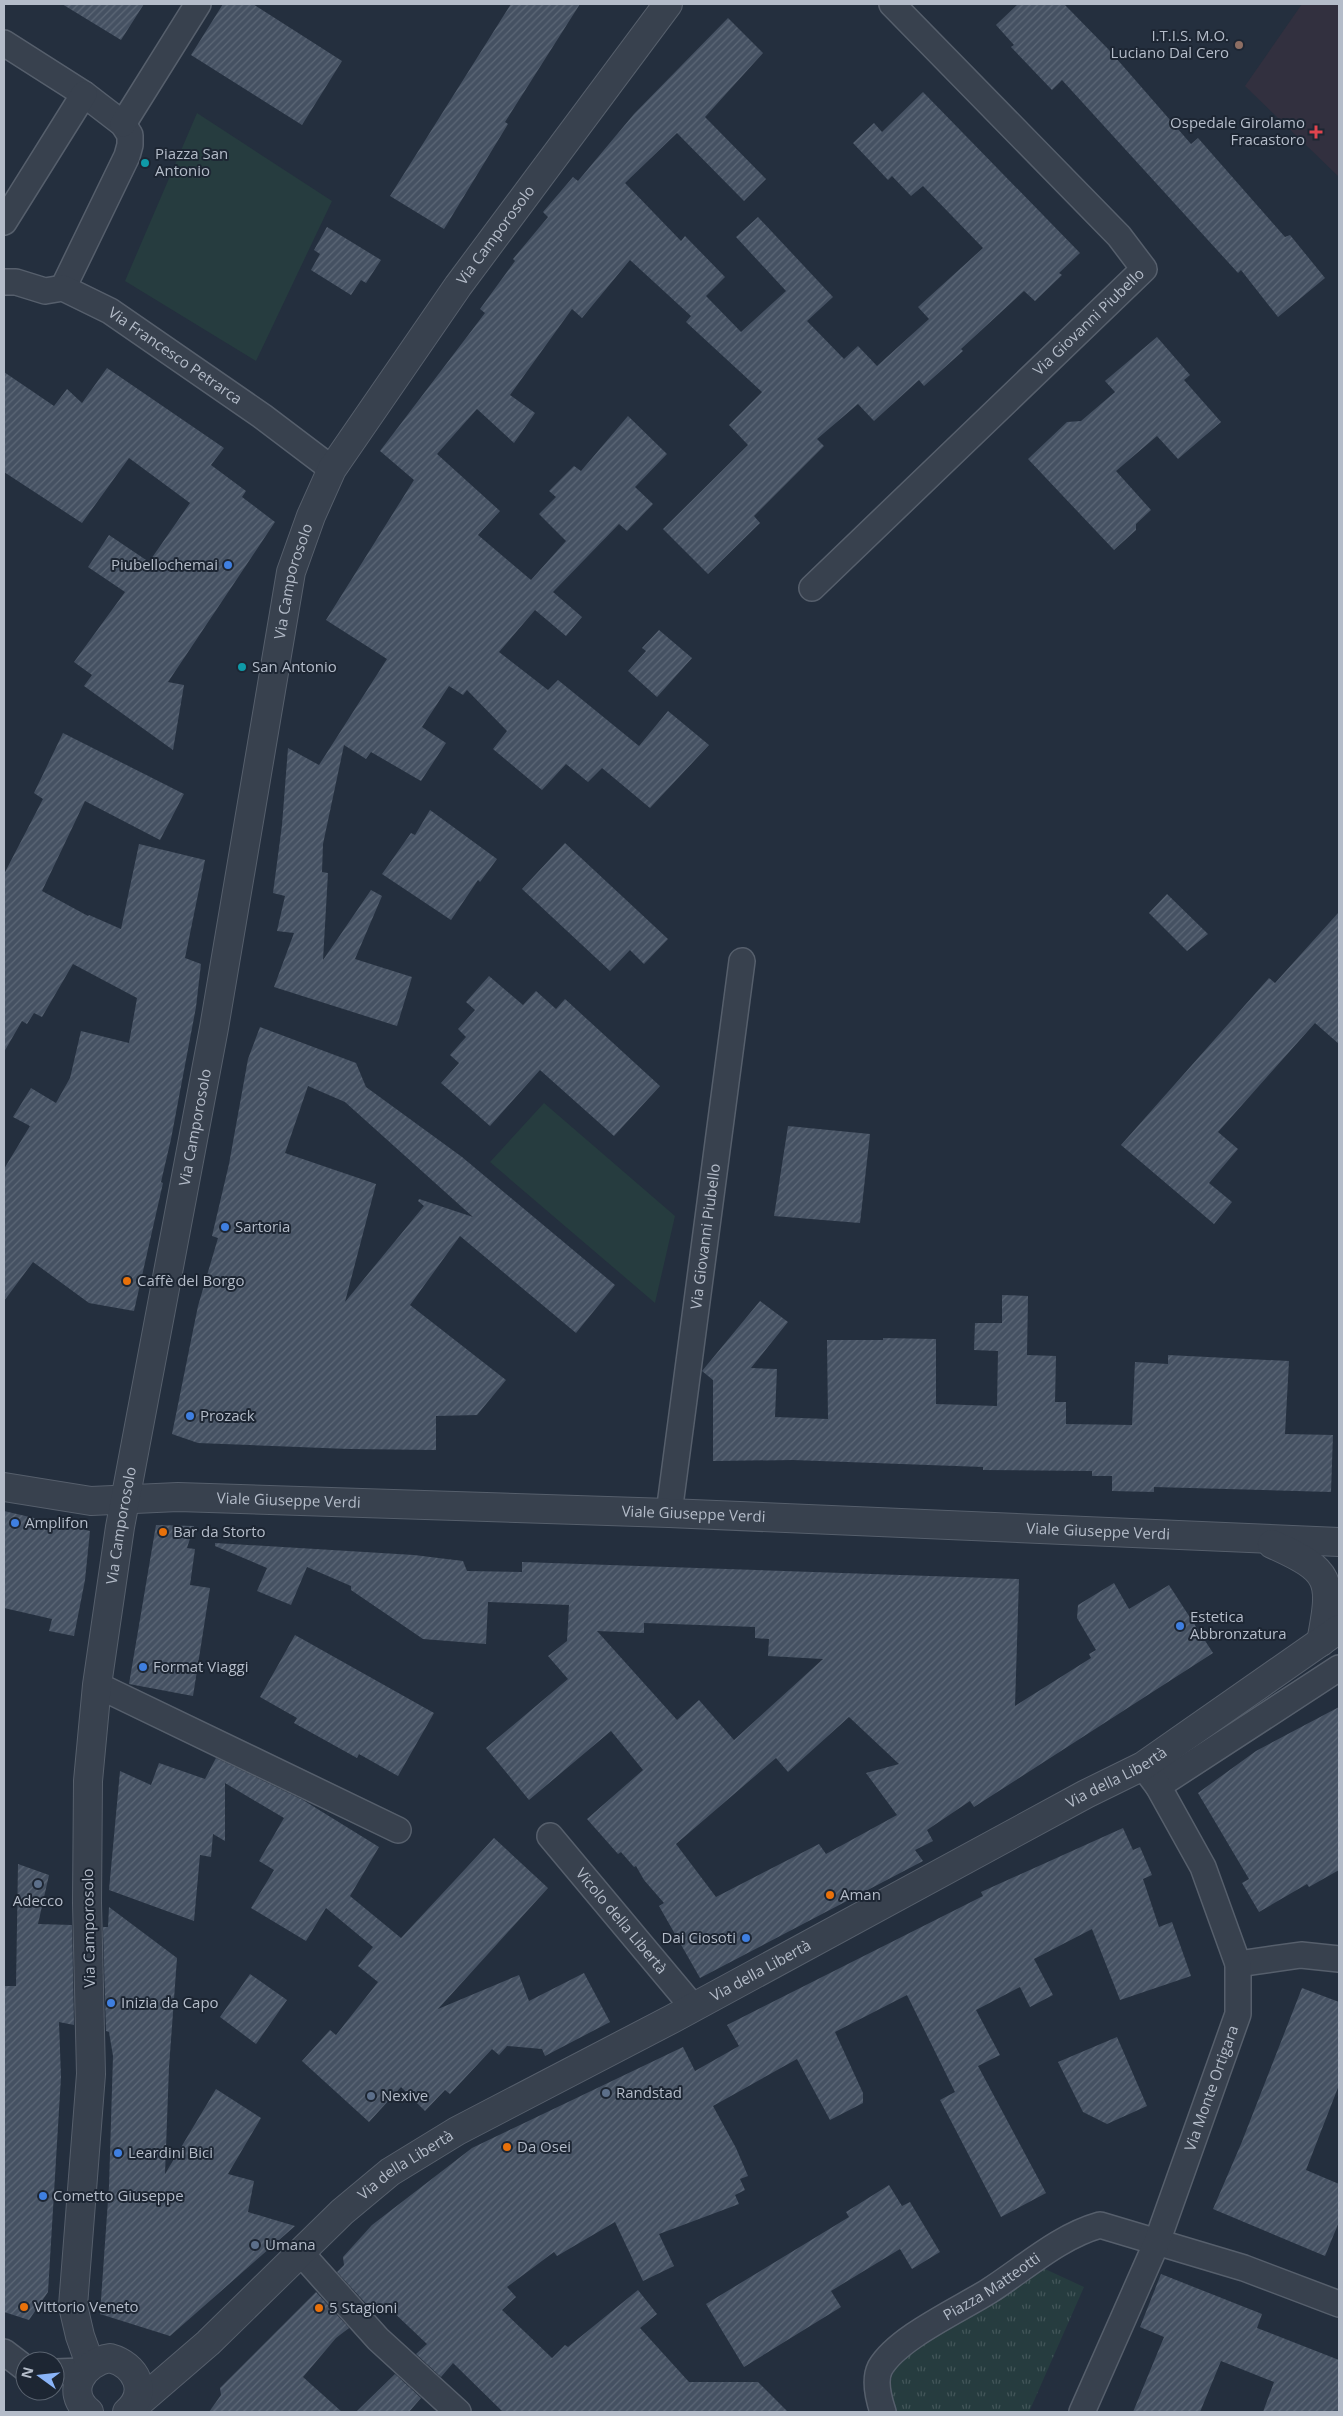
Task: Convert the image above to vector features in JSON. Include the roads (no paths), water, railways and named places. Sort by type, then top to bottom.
[{"type":"street","points":[[123,124],[198,4]]},
{"type":"street","name":"Via Camporosolo","points":[[87,2368],[73,2306],[91,2074],[87,1903],[88,1781],[97,1685],[124,1500],[214,1028],[291,572],[311,516],[332,469],[458,286],[668,4]]},
{"type":"street","name":"Via Giovanni Piubello","points":[[812,588],[1144,269],[1119,236],[892,4]]},
{"type":"street","points":[[4,43],[84,94],[123,124],[130,136],[127,156],[63,288]]},
{"type":"street","points":[[4,222],[84,94]]},
{"type":"street","name":"Via Francesco Petrarca","points":[[4,282],[16,282],[45,291],[63,288],[110,311],[146,338],[262,416],[332,469]]},
{"type":"street","name":"Via Giovanni Piubello","points":[[670,1513],[742,960]]},
{"type":"street","name":"Viale Giuseppe Verdi","points":[[4,1487],[91,1501],[178,1497],[670,1513],[1339,1542]]},
{"type":"street","name":"Viale Giuseppe Verdi","points":[[1262,1540],[1305,1559],[1332,1582],[1328,1600],[1330,1635]]},
{"type":"street","name":"Via della Libertà","points":[[128,2412],[208,2343],[342,2212],[390,2172],[457,2131],[693,2007],[1086,1794],[1150,1776],[1330,1635]]},
{"type":"street","points":[[1150,1776],[1339,1668]]},
{"type":"street","points":[[97,1685],[398,1830]]},
{"type":"street","name":"Via Monte Ortigara","points":[[1082,2412],[1157,2242],[1238,2014],[1238,1964],[1203,1867],[1150,1776]]},
{"type":"street","name":"Vicolo della Libertà","points":[[550,1836],[693,2007]]},
{"type":"street","points":[[1238,1964],[1301,1955],[1339,1959]]},
{"type":"street","name":"Piazza Matteotti","points":[[881,2405],[879,2369],[900,2346],[990,2290],[1044,2252],[1083,2230],[1100,2225],[1244,2268],[1338,2299]]},
{"type":"street","points":[[300,2252],[378,2339],[458,2412]]},
{"type":"street","name":"Via della Libertà","points":[[87,2368],[110,2358],[128,2366],[156,2367],[172,2362],[208,2343]]},
{"type":"street","points":[[4,2352],[15,2360]]},
{"type":"street","points":[[128,2366],[138,2384],[138,2394],[128,2412]]},
{"type":"street","points":[[65,2371],[87,2368]]},
{"type":"street","points":[[84,2408],[79,2380],[87,2368]]},
{"type":"street","points":[[65,2394],[84,2408]]},
{"type":"place","name":"I.T.I.S. M.O. Luciano Dal Cero","points":[[1239,45]]},
{"type":"place","name":"Ospedale Girolamo Fracastoro","points":[[1316,132]]},
{"type":"place","name":"Piazza San Antonio","points":[[145,163]]},
{"type":"place","name":"Piubellochemai","points":[[228,565]]},
{"type":"place","name":"San Antonio","points":[[242,667]]},
{"type":"place","name":"Sartoria","points":[[225,1227]]},
{"type":"place","name":"Caffè del Borgo","points":[[127,1281]]},
{"type":"place","name":"Prozack","points":[[190,1416]]},
{"type":"place","name":"Amplifon","points":[[15,1523]]},
{"type":"place","name":"Bar da Storto","points":[[163,1532]]},
{"type":"place","name":"Estetica Abbronzatura","points":[[1180,1626]]},
{"type":"place","name":"Format Viaggi","points":[[143,1667]]},
{"type":"place","name":"Adecco","points":[[38,1884]]},
{"type":"place","name":"Aman","points":[[830,1895]]},
{"type":"place","name":"Dai Ciosoti","points":[[746,1938]]},
{"type":"place","name":"Inizia da Capo","points":[[111,2003]]},
{"type":"place","name":"Randstad","points":[[606,2093]]},
{"type":"place","name":"Nexive","points":[[371,2096]]},
{"type":"place","name":"Da Osei","points":[[507,2147]]},
{"type":"place","name":"Leardini Bici","points":[[118,2153]]},
{"type":"place","name":"Cometto Giuseppe","points":[[43,2196]]},
{"type":"place","name":"Umana","points":[[255,2245]]},
{"type":"place","name":"Vittorio Veneto","points":[[24,2307]]},
{"type":"place","name":"5 Stagioni","points":[[319,2308]]}]
